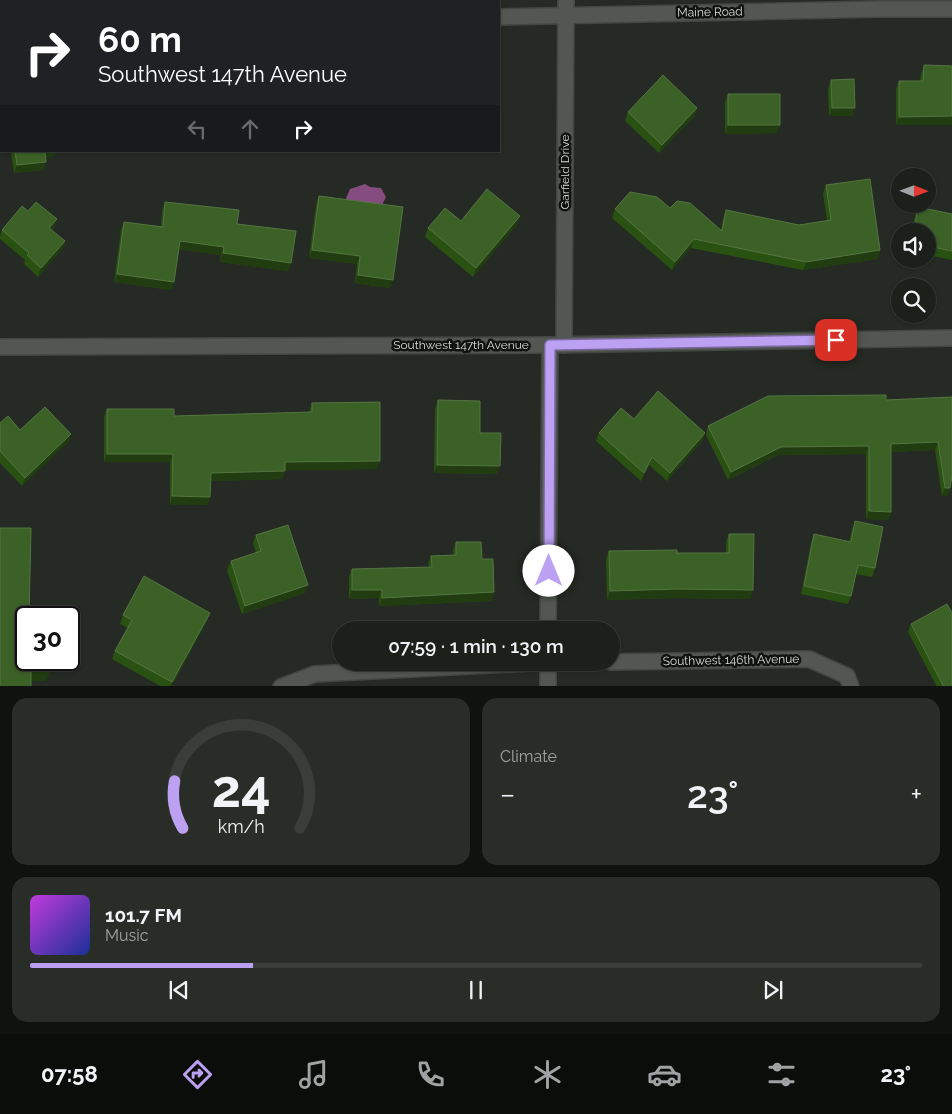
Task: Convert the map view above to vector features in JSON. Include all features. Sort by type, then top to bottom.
[{"type":"street","name":"Maine Road","points":[[500,17],[566,8],[879,4],[952,9]]},
{"type":"street","name":"Garfield Drive","points":[[548,621],[566,8]]},
{"type":"street","name":"Southwest 147th Avenue","points":[[0,347],[557,345],[952,338]]},
{"type":"street","name":"Southwest 146th Avenue","points":[[620,662],[809,659],[849,682]]},
{"type":"street","points":[[281,686],[315,674],[374,671]]},
{"type":"street","points":[[548,686],[549,671]]},
{"type":"shaded area","points":[[365,184],[370,187],[381,188],[386,197],[380,209],[344,203],[350,189]]},
{"type":"building","points":[[924,65],[952,66],[952,116],[899,117],[899,81],[923,81]]},
{"type":"building","points":[[663,75],[697,108],[662,145],[628,112]]},
{"type":"building","points":[[854,79],[855,108],[832,108],[831,80]]},
{"type":"building","points":[[728,94],[780,94],[780,125],[728,125]]},
{"type":"building","points":[[15,152],[45,152],[46,162],[17,165]]},
{"type":"building","points":[[870,179],[880,250],[806,262],[694,239],[675,262],[615,209],[630,192],[657,197],[670,208],[677,201],[690,203],[722,231],[726,210],[799,225],[831,220],[826,185]]},
{"type":"building","points":[[487,189],[520,216],[476,268],[428,228],[445,208],[461,221]]},
{"type":"building","points":[[319,196],[403,207],[393,280],[358,275],[360,256],[312,250]]},
{"type":"building","points":[[36,202],[57,219],[49,228],[65,241],[41,268],[27,255],[29,253],[2,230],[22,206],[28,211]]},
{"type":"building","points":[[165,202],[239,210],[237,224],[296,231],[291,263],[223,253],[224,247],[180,241],[174,282],[117,274],[124,222],[163,227]]},
{"type":"building","points":[[936,211],[952,214],[952,251],[936,248],[936,223],[915,223],[917,213],[936,213]]},
{"type":"building","points":[[658,391],[705,433],[670,473],[652,457],[644,473],[599,433],[621,408],[634,419]]},
{"type":"building","points":[[886,395],[886,400],[952,397],[952,476],[950,488],[945,488],[938,442],[891,444],[891,512],[869,511],[869,446],[781,447],[731,472],[708,426],[768,396]]},
{"type":"building","points":[[438,400],[480,401],[480,433],[501,433],[500,466],[437,465]]},
{"type":"building","points":[[380,402],[380,461],[285,462],[285,471],[211,473],[210,497],[172,496],[173,454],[107,454],[107,409],[174,409],[174,416],[312,412],[312,403]]},
{"type":"building","points":[[45,407],[71,434],[25,478],[0,451],[0,423],[8,416],[20,430]]},
{"type":"building","points":[[855,521],[883,527],[875,568],[858,565],[851,596],[804,586],[814,534],[851,542]]},
{"type":"building","points":[[288,525],[308,585],[245,606],[231,561],[261,551],[256,535]]},
{"type":"building","points":[[0,528],[31,528],[29,606],[15,606],[15,671],[31,671],[31,686],[0,686]]},
{"type":"building","points":[[729,534],[754,534],[753,590],[677,589],[610,591],[609,551],[677,550],[677,553],[729,553]]},
{"type":"building","points":[[456,542],[481,542],[482,559],[493,559],[494,592],[382,598],[382,590],[352,590],[352,569],[432,567],[431,556],[456,555]]},
{"type":"building","points":[[144,576],[210,613],[172,682],[115,651],[132,620],[123,615]]},
{"type":"building","points":[[947,604],[952,613],[952,686],[943,686],[911,624]]},
{"type":"route","points":[[549,571],[550,345],[836,340]]}]
